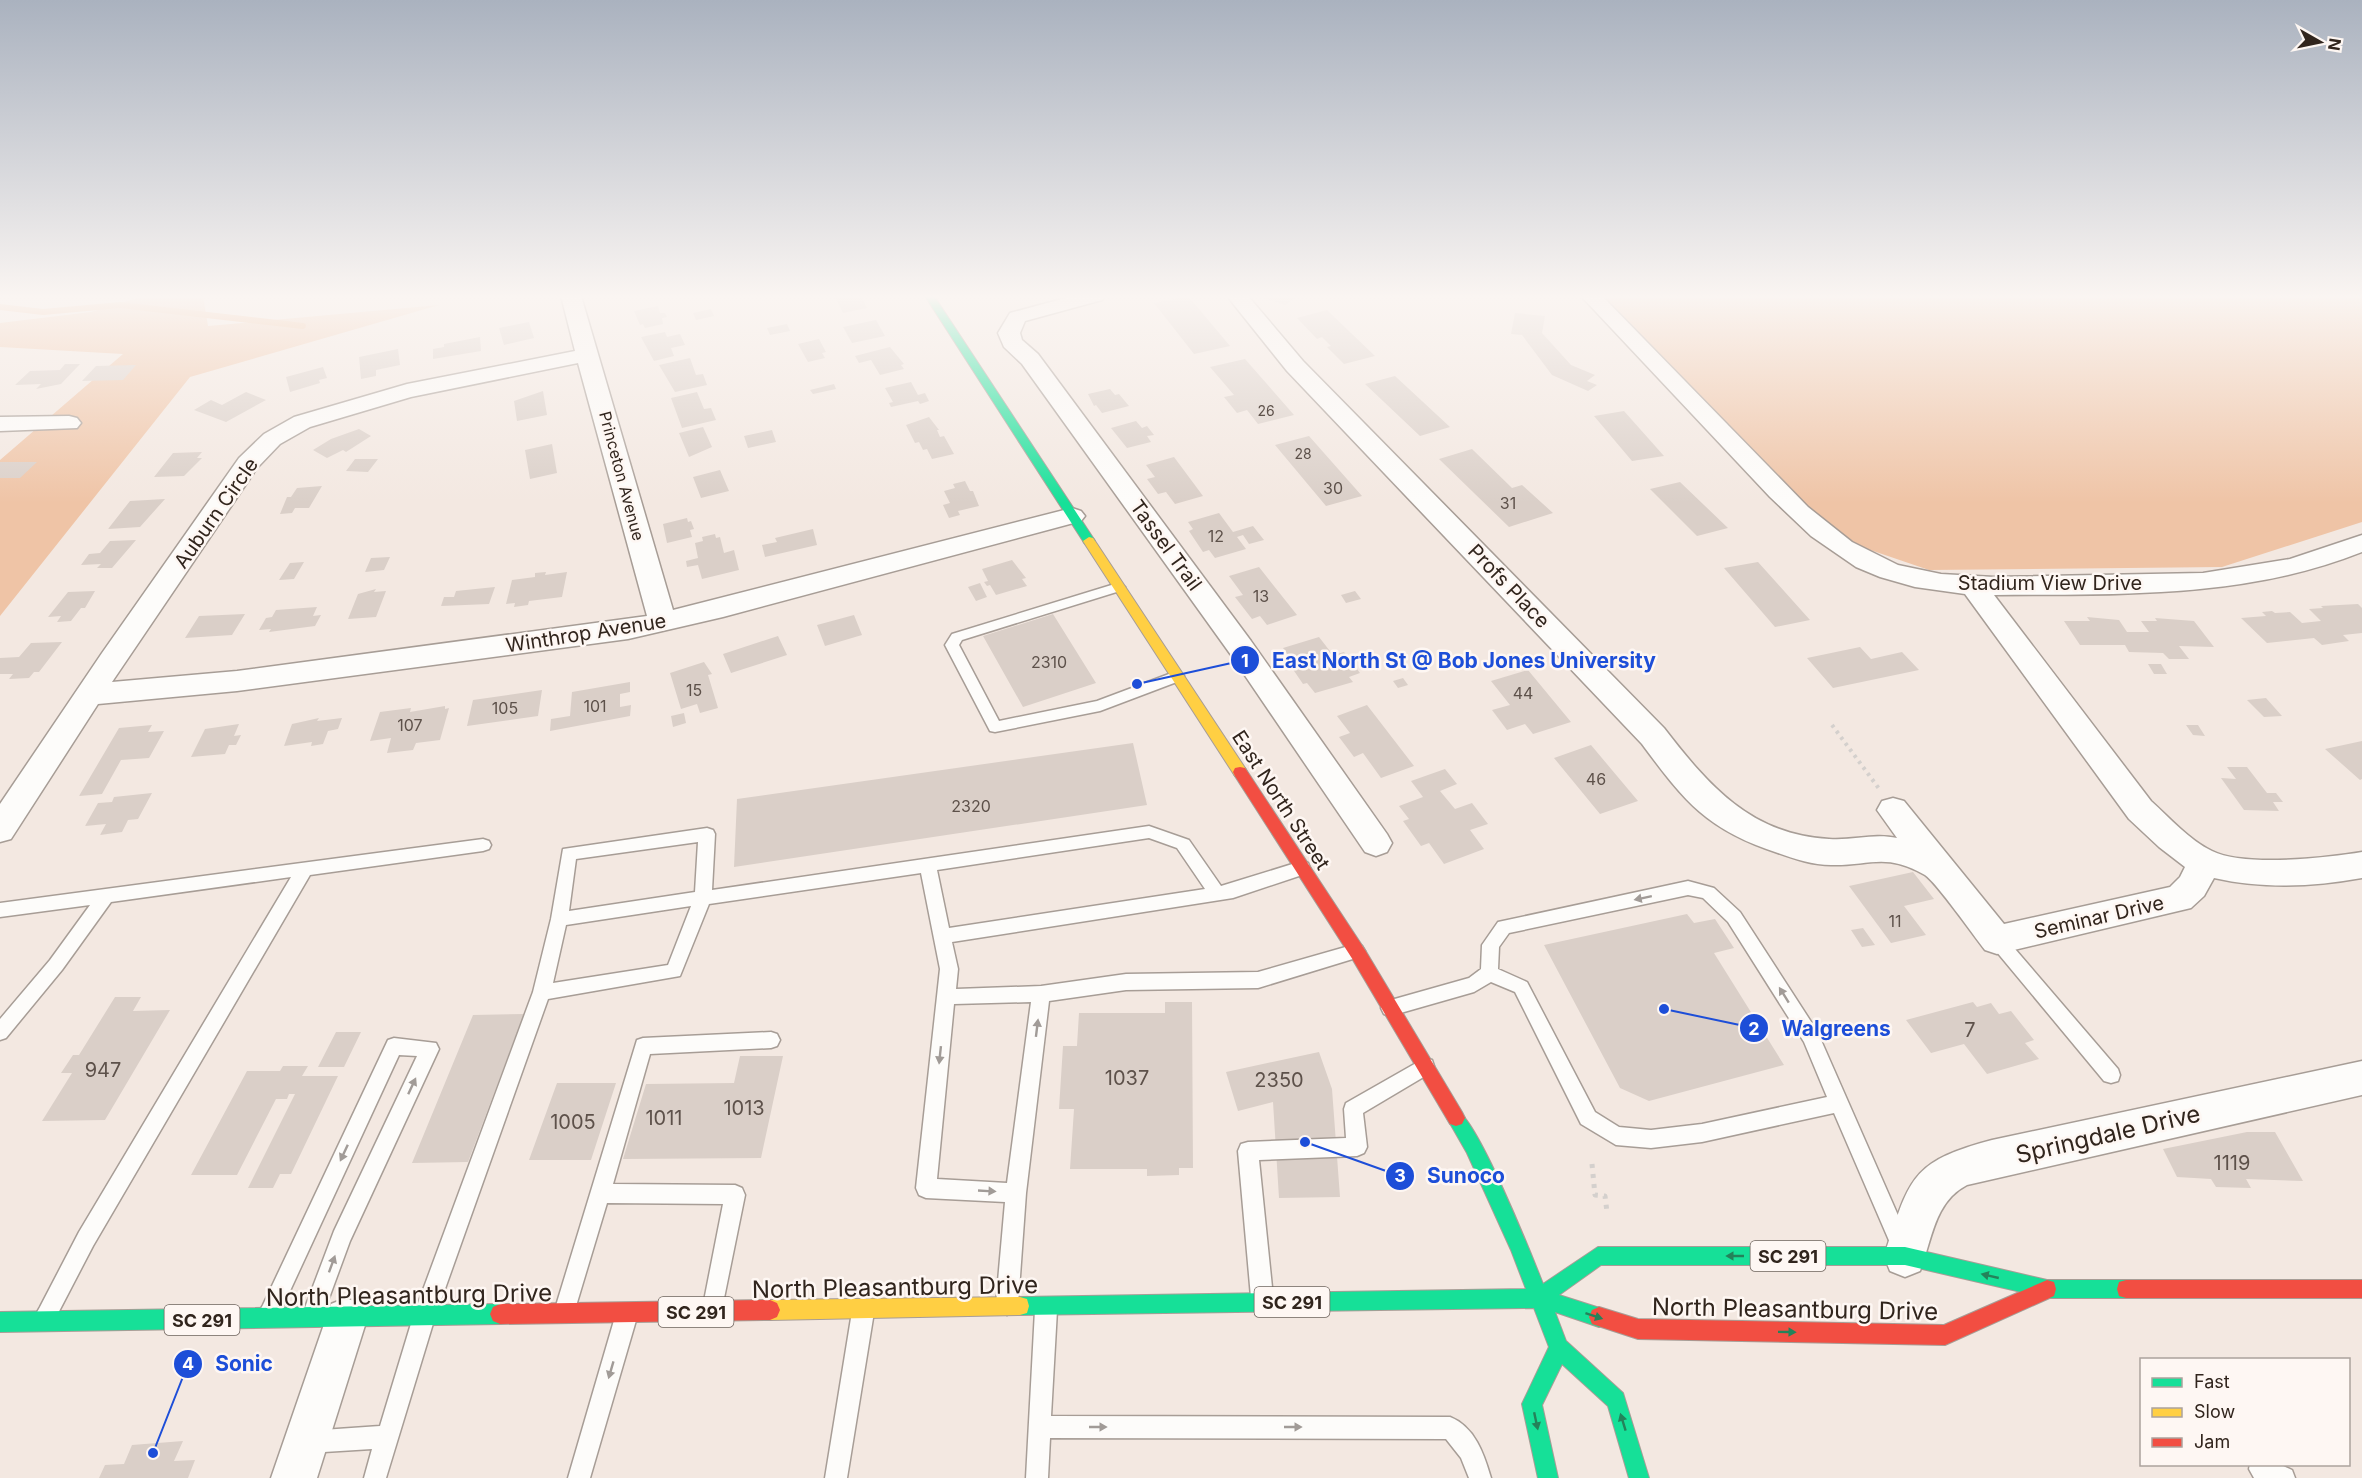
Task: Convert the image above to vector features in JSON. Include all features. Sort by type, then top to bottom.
[{"type":"main road","name":"East North Street","points":[[973,365],[1356,951],[1425,1066],[1473,1147],[1519,1246],[1559,1348],[1616,1400],[1639,1478]]},
{"type":"main road","name":"North Pleasantburg Drive","points":[[1539,1298],[1598,1256],[1905,1256],[2047,1289],[2362,1289]]},
{"type":"main road","name":"North Pleasantburg Drive","points":[[0,1322],[329,1319],[1539,1298],[1638,1329],[1945,1335],[2047,1289]]},
{"type":"main road","points":[[1548,1478],[1532,1404],[1559,1348]]},
{"type":"street","name":"Auburn Circle","points":[[0,830],[248,464],[272,439],[303,422],[378,398],[538,365]]},
{"type":"street","name":"Princeton Avenue","points":[[589,365],[603,405],[662,621]]},
{"type":"street","name":"Tassel Trail","points":[[1034,365],[1234,638],[1376,843]]},
{"type":"street","name":"Profs Place","points":[[1294,365],[1653,736],[1692,785],[1718,812],[1739,825],[1797,845],[1826,852],[1867,848],[1891,849],[1915,856],[1940,868]]},
{"type":"street","name":"Stadium View Drive","points":[[1657,365],[1773,486],[1831,538],[1860,559],[1889,571],[1974,587],[2207,583],[2242,579],[2320,561],[2362,543]]},
{"type":"street","points":[[0,424],[69,423]]},
{"type":"street","name":"Winthrop Avenue","points":[[91,694],[237,681],[628,630],[735,605],[1072,516]]},
{"type":"street","points":[[1974,587],[2140,810],[2170,838],[2203,862],[2221,867],[2296,873],[2338,870],[2362,865]]},
{"type":"street","points":[[1893,810],[1996,940]]},
{"type":"street","name":"Seminar Drive","points":[[1996,940],[2179,898],[2193,888],[2203,862]]},
{"type":"street","name":"Springdale Drive","points":[[1905,1256],[1928,1190],[1945,1175],[1982,1162],[2154,1126],[2309,1087],[2362,1078]]},
{"type":"street","points":[[300,1460],[329,1319]]},
{"type":"lane","points":[[1118,586],[957,637],[952,645],[995,727],[1100,706],[1177,676]]},
{"type":"lane","points":[[560,919],[1149,832],[1183,844],[1217,893]]},
{"type":"lane","points":[[375,1478],[424,1317],[542,992],[560,919],[569,855],[707,834],[704,898],[674,971],[542,992]]},
{"type":"lane","points":[[0,910],[483,845]]},
{"type":"lane","points":[[928,865],[949,969],[926,1188],[1016,1193]]},
{"type":"lane","points":[[942,936],[1233,891],[1302,868]]},
{"type":"lane","points":[[42,1322],[86,1239],[304,870]]},
{"type":"lane","points":[[1390,1008],[1474,984],[1489,973],[1491,945],[1504,927],[1688,888],[1708,893],[1734,916],[1811,1037],[1905,1256]]},
{"type":"lane","points":[[0,1031],[56,965],[105,897]]},
{"type":"lane","points":[[1996,940],[2111,1075]]},
{"type":"lane","points":[[946,997],[1041,994],[1126,982],[1258,980],[1356,951]]},
{"type":"lane","points":[[1489,973],[1521,987],[1588,1118],[1616,1136],[1651,1139],[1702,1132],[1840,1103]]},
{"type":"lane","points":[[1006,1307],[1016,1193],[1041,994]]},
{"type":"lane","points":[[565,1315],[643,1046],[771,1040]]},
{"type":"lane","points":[[266,1319],[394,1046],[430,1049],[341,1238],[329,1319]]},
{"type":"lane","points":[[1263,1303],[1248,1151],[1357,1147],[1353,1109],[1425,1066]]},
{"type":"lane","points":[[600,1193],[735,1195],[713,1312]]},
{"type":"lane","points":[[1037,1478],[1046,1306]]},
{"type":"lane","points":[[836,1478],[864,1310]]},
{"type":"lane","points":[[579,1478],[627,1314]]},
{"type":"lane","points":[[1040,1427],[1450,1428],[1460,1435],[1469,1448],[1480,1478]]},
{"type":"lane","points":[[300,1460],[387,1437]]},
{"type":"lane","points":[[2260,1469],[2284,1478]]},
{"type":"path","points":[[1832,725],[1893,810]]},
{"type":"path","points":[[1592,1164],[1595,1195],[1605,1196],[1607,1212]]},
{"type":"shaded area","points":[[110,365],[232,365],[190,377],[0,616],[0,460]]},
{"type":"shaded area","points":[[1670,365],[2362,365],[2362,522],[2222,567],[1929,570],[1838,539]]},
{"type":"building","points":[[64,365],[79,365],[61,384],[36,389],[41,384],[15,385],[30,371],[60,370]]},
{"type":"building","points":[[136,365],[123,380],[82,381],[96,366]]},
{"type":"building","points":[[360,365],[400,365],[376,370],[376,376],[361,379]]},
{"type":"building","points":[[659,365],[692,365],[696,375],[703,374],[707,385],[675,392]]},
{"type":"building","points":[[874,365],[901,365],[904,369],[880,375]]},
{"type":"building","points":[[1250,365],[1294,415],[1258,424],[1247,410],[1237,413],[1224,397],[1234,395],[1210,367]]},
{"type":"building","points":[[1544,365],[1571,365],[1595,375],[1587,381],[1597,385],[1588,391],[1552,375]]},
{"type":"building","points":[[323,367],[327,378],[319,380],[320,383],[290,392],[286,377]]},
{"type":"building","points":[[1395,376],[1450,427],[1420,436],[1365,384]]},
{"type":"building","points":[[911,382],[918,395],[925,393],[929,401],[891,407],[889,403],[893,402],[885,388]]},
{"type":"building","points":[[834,384],[836,389],[813,394],[810,390]]},
{"type":"building","points":[[1110,389],[1115,395],[1119,394],[1129,406],[1102,413],[1096,405],[1094,406],[1088,394]]},
{"type":"building","points":[[543,391],[547,415],[517,421],[514,401]]},
{"type":"building","points":[[246,392],[266,400],[226,422],[194,410],[211,400],[222,405]]},
{"type":"building","points":[[697,392],[704,409],[711,408],[716,420],[682,428],[671,398]]},
{"type":"building","points":[[1624,411],[1664,456],[1632,461],[1594,416]]},
{"type":"building","points":[[929,417],[939,430],[937,430],[940,437],[944,436],[954,454],[932,459],[927,449],[923,450],[919,442],[915,443],[906,425]]},
{"type":"building","points":[[1136,421],[1142,428],[1147,426],[1154,435],[1147,436],[1151,442],[1127,448],[1111,428]]},
{"type":"building","points":[[703,427],[712,447],[689,457],[679,433]]},
{"type":"building","points":[[359,429],[371,436],[346,452],[343,450],[327,458],[313,450],[331,439]]},
{"type":"building","points":[[772,430],[776,442],[748,448],[744,436]]},
{"type":"building","points":[[1309,436],[1362,496],[1326,506],[1275,445]]},
{"type":"building","points":[[552,444],[557,473],[530,479],[525,450]]},
{"type":"building","points":[[1472,449],[1512,488],[1522,485],[1553,513],[1509,527],[1439,459]]},
{"type":"building","points":[[202,452],[197,458],[202,458],[184,476],[154,477],[173,453]]},
{"type":"building","points":[[1174,457],[1203,496],[1175,504],[1166,492],[1158,494],[1147,479],[1155,477],[1146,465]]},
{"type":"building","points":[[355,459],[378,459],[368,472],[346,471]]},
{"type":"building","points":[[0,462],[37,462],[20,478],[0,478]]},
{"type":"building","points":[[720,470],[729,491],[701,498],[693,477]]},
{"type":"building","points":[[965,481],[970,491],[973,491],[979,506],[958,511],[960,515],[949,518],[943,505],[950,503],[944,491],[955,488],[953,484]]},
{"type":"building","points":[[1680,482],[1728,528],[1697,536],[1650,489]]},
{"type":"building","points":[[322,486],[309,508],[295,508],[292,513],[280,514],[287,497],[291,497],[297,488]]},
{"type":"building","points":[[165,499],[140,527],[108,529],[130,501]]},
{"type":"building","points":[[1219,513],[1233,532],[1253,526],[1264,540],[1249,544],[1243,535],[1237,537],[1246,549],[1215,558],[1209,550],[1203,552],[1189,531],[1193,529],[1188,522]]},
{"type":"building","points":[[687,518],[694,529],[690,530],[692,537],[667,543],[663,524]]},
{"type":"building","points":[[813,529],[817,545],[765,557],[762,545],[777,542],[775,538]]},
{"type":"building","points":[[715,534],[716,538],[720,537],[724,553],[734,550],[739,570],[702,579],[698,565],[687,567],[686,561],[698,558],[695,543],[703,541],[702,537]]},
{"type":"building","points":[[136,540],[112,568],[97,568],[101,564],[81,565],[89,554],[100,553],[110,541]]},
{"type":"building","points":[[390,557],[384,570],[365,572],[371,558]]},
{"type":"building","points":[[1012,560],[1026,578],[1022,579],[1027,586],[996,595],[990,585],[987,586],[984,582],[988,581],[982,569]]},
{"type":"building","points":[[304,562],[294,579],[279,580],[290,563]]},
{"type":"building","points":[[1758,562],[1810,620],[1775,627],[1724,568]]},
{"type":"building","points":[[1259,567],[1297,615],[1267,625],[1260,616],[1252,619],[1235,597],[1243,595],[1229,576]]},
{"type":"building","points":[[546,572],[545,575],[567,572],[562,597],[529,601],[528,605],[514,607],[515,603],[506,604],[512,580],[535,577],[535,573]]},
{"type":"building","points":[[980,583],[987,597],[976,601],[968,587]]},
{"type":"building","points":[[495,587],[489,604],[441,606],[444,597],[454,597],[456,591]]},
{"type":"building","points":[[376,589],[374,592],[386,591],[376,617],[348,619],[358,594]]},
{"type":"building","points":[[95,591],[85,608],[81,608],[71,621],[57,622],[61,616],[48,617],[68,592]]},
{"type":"building","points":[[1355,591],[1361,599],[1346,603],[1341,595]]},
{"type":"building","points":[[2358,604],[2362,608],[2362,633],[2343,635],[2349,641],[2322,645],[2314,638],[2267,643],[2241,618],[2266,616],[2262,612],[2272,611],[2275,613],[2290,612],[2302,623],[2321,621],[2309,609]]},
{"type":"building","points":[[317,607],[313,616],[321,615],[315,626],[269,632],[271,629],[259,630],[266,618],[272,617],[276,610]]},
{"type":"building","points":[[245,614],[232,635],[185,638],[199,616]]},
{"type":"building","points":[[1053,614],[1096,683],[1023,707],[983,636]]},
{"type":"building","points":[[854,615],[862,635],[825,646],[817,625]]},
{"type":"building","points":[[2087,617],[2119,620],[2127,632],[2149,632],[2141,621],[2157,621],[2155,618],[2194,621],[2214,647],[2179,646],[2189,659],[2169,659],[2163,653],[2129,652],[2125,645],[2080,645],[2064,621],[2090,621]]},
{"type":"building","points":[[778,636],[787,655],[731,673],[723,654]]},
{"type":"building","points":[[1319,637],[1333,655],[1344,652],[1360,673],[1349,677],[1353,682],[1315,693],[1307,683],[1303,684],[1290,665],[1294,664],[1283,648]]},
{"type":"building","points":[[62,642],[39,672],[34,672],[29,678],[9,679],[13,674],[0,674],[0,658],[19,657],[31,643]]},
{"type":"building","points":[[1860,647],[1871,659],[1902,652],[1919,670],[1833,688],[1807,658]]},
{"type":"building","points":[[704,662],[712,674],[708,675],[718,708],[700,713],[697,704],[681,709],[670,673]]},
{"type":"building","points":[[2148,664],[2161,664],[2167,674],[2154,674]]},
{"type":"building","points":[[1528,670],[1571,722],[1533,734],[1525,724],[1507,730],[1492,710],[1510,705],[1491,681]]},
{"type":"building","points":[[1403,678],[1408,685],[1398,688],[1393,681]]},
{"type":"building","points":[[630,682],[630,692],[620,694],[620,707],[631,705],[630,716],[550,731],[551,719],[570,716],[572,692]]},
{"type":"building","points":[[542,690],[538,716],[467,726],[473,700]]},
{"type":"building","points":[[2266,698],[2282,716],[2264,717],[2247,700]]},
{"type":"building","points":[[1367,705],[1414,766],[1381,778],[1363,753],[1354,757],[1339,737],[1350,733],[1337,716]]},
{"type":"building","points":[[445,706],[445,709],[449,708],[440,740],[416,743],[413,750],[387,753],[391,738],[370,741],[380,712],[411,708],[410,712]]},
{"type":"building","points":[[684,713],[686,723],[673,727],[671,716]]},
{"type":"building","points":[[319,718],[317,721],[342,718],[338,729],[328,731],[323,744],[311,746],[312,742],[284,746],[292,724]]},
{"type":"building","points":[[239,724],[234,736],[241,735],[236,745],[229,745],[225,754],[191,757],[205,729]]},
{"type":"building","points":[[152,725],[148,732],[164,731],[149,758],[121,760],[102,794],[79,796],[119,728]]},
{"type":"building","points":[[2186,725],[2198,725],[2205,736],[2193,735]]},
{"type":"building","points":[[2362,741],[2362,779],[2360,780],[2325,749]]},
{"type":"building","points":[[1133,743],[1147,805],[734,867],[737,799]]},
{"type":"building","points":[[1591,745],[1638,801],[1600,814],[1554,758]]},
{"type":"building","points":[[2227,767],[2247,767],[2267,793],[2276,793],[2283,802],[2273,802],[2279,811],[2244,810],[2221,778],[2236,779]]},
{"type":"building","points":[[1445,769],[1457,784],[1440,791],[1455,809],[1472,803],[1488,824],[1470,830],[1484,849],[1444,864],[1429,843],[1421,846],[1403,821],[1409,819],[1399,806],[1423,797],[1411,781]]},
{"type":"building","points":[[152,793],[138,819],[128,820],[122,832],[100,835],[106,824],[85,826],[98,803],[112,802],[114,797]]},
{"type":"building","points":[[1913,872],[1934,899],[1904,906],[1926,935],[1891,943],[1849,886]]},
{"type":"building","points":[[1687,914],[1694,923],[1715,919],[1734,948],[1714,953],[1784,1065],[1649,1101],[1620,1088],[1544,945]]},
{"type":"building","points":[[1863,928],[1875,945],[1862,947],[1851,930]]},
{"type":"building","points":[[115,997],[141,997],[133,1011],[170,1010],[105,1120],[42,1121],[72,1073],[61,1073],[73,1055],[79,1055]]},
{"type":"building","points":[[1165,1002],[1192,1002],[1193,1168],[1179,1168],[1179,1175],[1147,1176],[1147,1169],[1070,1169],[1074,1109],[1059,1109],[1063,1046],[1077,1046],[1079,1013],[1165,1013]]},
{"type":"building","points":[[1973,1002],[1977,1007],[1991,1003],[1999,1014],[2011,1011],[2034,1040],[2025,1043],[2039,1059],[1987,1074],[1964,1044],[1931,1053],[1906,1020]]},
{"type":"building","points":[[524,1014],[468,1162],[412,1163],[473,1015]]},
{"type":"building","points":[[336,1032],[361,1032],[344,1067],[318,1067]]},
{"type":"building","points":[[1319,1052],[1332,1089],[1340,1197],[1279,1198],[1273,1102],[1238,1111],[1226,1072]]},
{"type":"building","points":[[740,1056],[783,1056],[761,1158],[623,1159],[646,1084],[734,1083]]},
{"type":"building","points":[[283,1066],[308,1066],[302,1076],[338,1076],[291,1174],[280,1174],[273,1188],[248,1188],[295,1094],[289,1094],[287,1099],[276,1099],[237,1175],[191,1175],[247,1071],[280,1071]]},
{"type":"building","points":[[557,1083],[616,1083],[591,1160],[529,1160]]},
{"type":"building","points":[[2247,1132],[2275,1132],[2303,1181],[2246,1179],[2251,1188],[2216,1187],[2211,1179],[2177,1177],[2163,1149]]},
{"type":"building","points":[[183,1441],[174,1461],[195,1460],[188,1478],[99,1478],[105,1465],[124,1464],[132,1445]]},
{"type":"traffic: fast","points":[[974,365],[1089,541]]},
{"type":"traffic: fast","points":[[1456,1118],[1473,1147],[1519,1246],[1559,1348],[1616,1400],[1639,1478]]},
{"type":"traffic: fast","points":[[1539,1298],[1598,1256],[1905,1256],[2047,1289],[2126,1289]]},
{"type":"traffic: fast","points":[[1020,1306],[1539,1298],[1599,1317]]},
{"type":"traffic: fast","points":[[0,1322],[500,1314]]},
{"type":"traffic: fast","points":[[1548,1478],[1532,1404],[1559,1348]]},
{"type":"traffic: slow","points":[[1089,541],[1240,772]]},
{"type":"traffic: slow","points":[[770,1310],[1020,1306]]},
{"type":"traffic: jam","points":[[1240,772],[1359,955],[1456,1118]]},
{"type":"traffic: jam","points":[[1599,1317],[1638,1329],[1945,1335],[2047,1289]]},
{"type":"traffic: jam","points":[[2126,1289],[2362,1289]]},
{"type":"traffic: jam","points":[[500,1314],[770,1310]]},
{"type":"place","name":"East North St @ Bob Jones University","points":[[1137,684]]},
{"type":"place","name":"Walgreens","points":[[1664,1009]]},
{"type":"place","name":"Sunoco","points":[[1305,1142]]},
{"type":"place","name":"Sonic","points":[[153,1453]]}]
